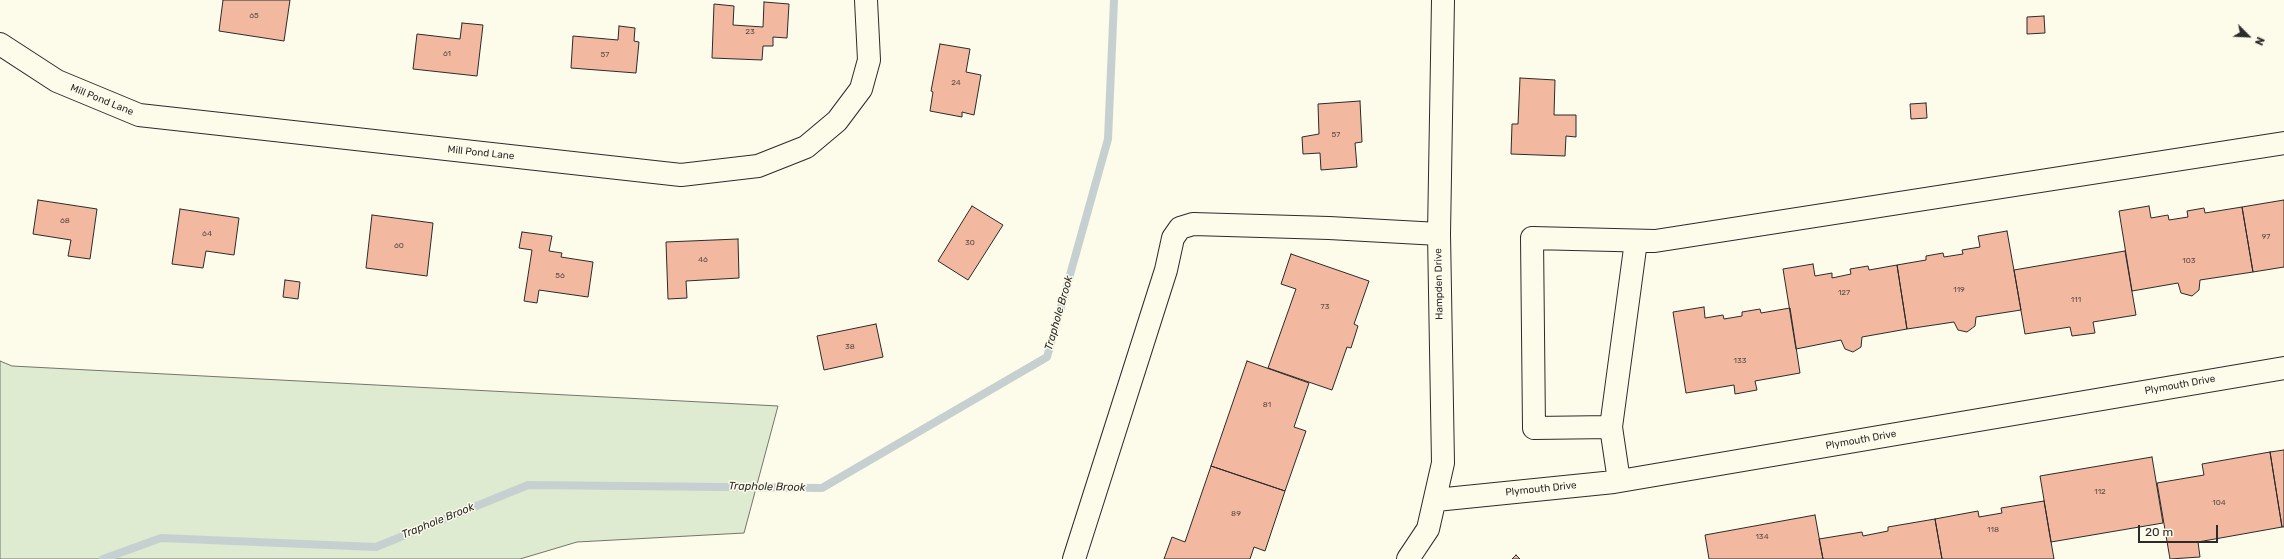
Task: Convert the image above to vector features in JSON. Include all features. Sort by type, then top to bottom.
[{"type":"street","name":"Mill Pond Lane","points":[[0,44],[57,82],[139,115],[681,175],[758,166],[806,147],[837,121],[861,88],[869,60],[866,0]]},
{"type":"street","name":"Hampden Drive","points":[[1408,559],[1428,529],[1436,500],[1443,463],[1438,234],[1443,0]]},
{"type":"street","points":[[1611,427],[1534,428],[1532,238],[1655,241],[2284,143]]},
{"type":"street","points":[[1074,559],[1166,270],[1173,238],[1180,228],[1201,224],[1330,228],[1438,234]]},
{"type":"street","points":[[1619,481],[1611,427],[1636,241]]},
{"type":"street","name":"Plymouth Drive","points":[[1436,500],[1619,481],[2284,368]]},
{"type":"green space","points":[[0,361],[12,366],[778,406],[744,533],[577,542],[520,559],[0,559]]},
{"type":"building","points":[[223,0],[290,0],[284,41],[219,31]]},
{"type":"building","points":[[764,2],[789,4],[787,38],[773,37],[773,46],[763,46],[762,60],[712,58],[714,4],[734,6],[733,25],[763,27]]},
{"type":"building","points":[[2044,16],[2045,33],[2027,34],[2027,17]]},
{"type":"building","points":[[462,23],[483,25],[477,76],[413,69],[417,34],[460,39]]},
{"type":"building","points":[[619,26],[635,28],[634,41],[639,42],[636,73],[571,68],[573,36],[618,40]]},
{"type":"building","points":[[940,44],[970,49],[966,72],[981,75],[974,115],[962,112],[962,117],[930,111],[933,92],[931,91]]},
{"type":"building","points":[[1520,78],[1555,80],[1554,115],[1576,115],[1576,137],[1566,136],[1565,156],[1511,154],[1512,124],[1518,124]]},
{"type":"building","points":[[1360,101],[1362,142],[1355,143],[1357,167],[1321,170],[1320,153],[1303,154],[1302,137],[1319,134],[1318,104]]},
{"type":"building","points":[[1926,103],[1927,118],[1911,119],[1910,104]]},
{"type":"building","points":[[38,200],[97,209],[90,259],[68,256],[71,240],[33,234]]},
{"type":"building","points":[[2284,200],[2284,267],[2253,272],[2242,207]]},
{"type":"building","points":[[972,206],[1003,225],[968,280],[938,261]]},
{"type":"building","points":[[2149,206],[2151,218],[2168,215],[2169,220],[2188,217],[2187,211],[2204,208],[2205,213],[2242,207],[2253,272],[2200,280],[2199,290],[2192,296],[2181,293],[2178,283],[2132,291],[2119,211]]},
{"type":"building","points":[[180,209],[239,218],[234,255],[206,251],[203,268],[172,264]]},
{"type":"building","points":[[372,215],[433,223],[427,276],[366,268]]},
{"type":"building","points":[[2007,231],[2021,310],[1976,317],[1975,326],[1967,332],[1958,330],[1954,322],[1907,329],[1897,265],[1926,260],[1926,256],[1943,253],[1944,257],[1963,254],[1962,250],[1980,247],[1978,236]]},
{"type":"building","points":[[522,232],[552,236],[549,251],[562,253],[561,257],[593,262],[588,297],[539,290],[537,303],[524,301],[532,250],[519,248]]},
{"type":"building","points":[[738,239],[739,278],[686,281],[687,298],[668,299],[666,242]]},
{"type":"building","points":[[2125,251],[2136,315],[2093,322],[2095,333],[2072,336],[2070,327],[2025,334],[2014,270]]},
{"type":"building","points":[[1291,254],[1369,281],[1354,324],[1358,326],[1351,348],[1347,347],[1332,390],[1268,368],[1296,289],[1281,284]]},
{"type":"building","points":[[1813,264],[1815,276],[1832,273],[1832,278],[1851,274],[1850,269],[1868,266],[1869,270],[1897,265],[1907,329],[1862,337],[1861,347],[1853,352],[1845,349],[1841,340],[1796,349],[1783,269]]},
{"type":"building","points":[[285,280],[300,282],[298,299],[283,297]]},
{"type":"building","points":[[1704,307],[1705,318],[1723,315],[1724,319],[1742,316],[1742,312],[1760,309],[1761,313],[1790,308],[1800,373],[1755,381],[1757,390],[1735,394],[1734,385],[1686,393],[1673,312]]},
{"type":"building","points":[[876,324],[883,357],[824,370],[817,336]]},
{"type":"building","points":[[1247,361],[1309,383],[1294,427],[1306,431],[1285,491],[1211,466]]},
{"type":"building","points":[[2284,450],[2284,527],[2282,527],[2270,452]]},
{"type":"building","points":[[2270,452],[2282,527],[2198,542],[2200,557],[2170,559],[2157,483],[2204,475],[2202,464]]},
{"type":"building","points":[[2152,457],[2163,523],[2051,542],[2040,476]]},
{"type":"building","points":[[1211,466],[1285,491],[1265,551],[1254,547],[1250,559],[1164,559],[1172,537],[1185,542]]},
{"type":"building","points":[[2044,501],[2054,559],[1942,559],[1935,519],[1978,511],[1979,517],[2002,513],[2001,508]]},
{"type":"building","points":[[1815,515],[1823,559],[1709,559],[1705,535]]},
{"type":"building","points":[[1935,519],[1942,559],[1823,559],[1819,539],[1862,532],[1863,536],[1888,531],[1888,527]]},
{"type":"building","points":[[1516,555],[1520,559],[1512,559]]},
{"type":"waterway","name":"Traphole Brook","points":[[103,559],[161,538],[376,547],[528,485],[822,488],[1047,357],[1108,139],[1114,0]]}]
